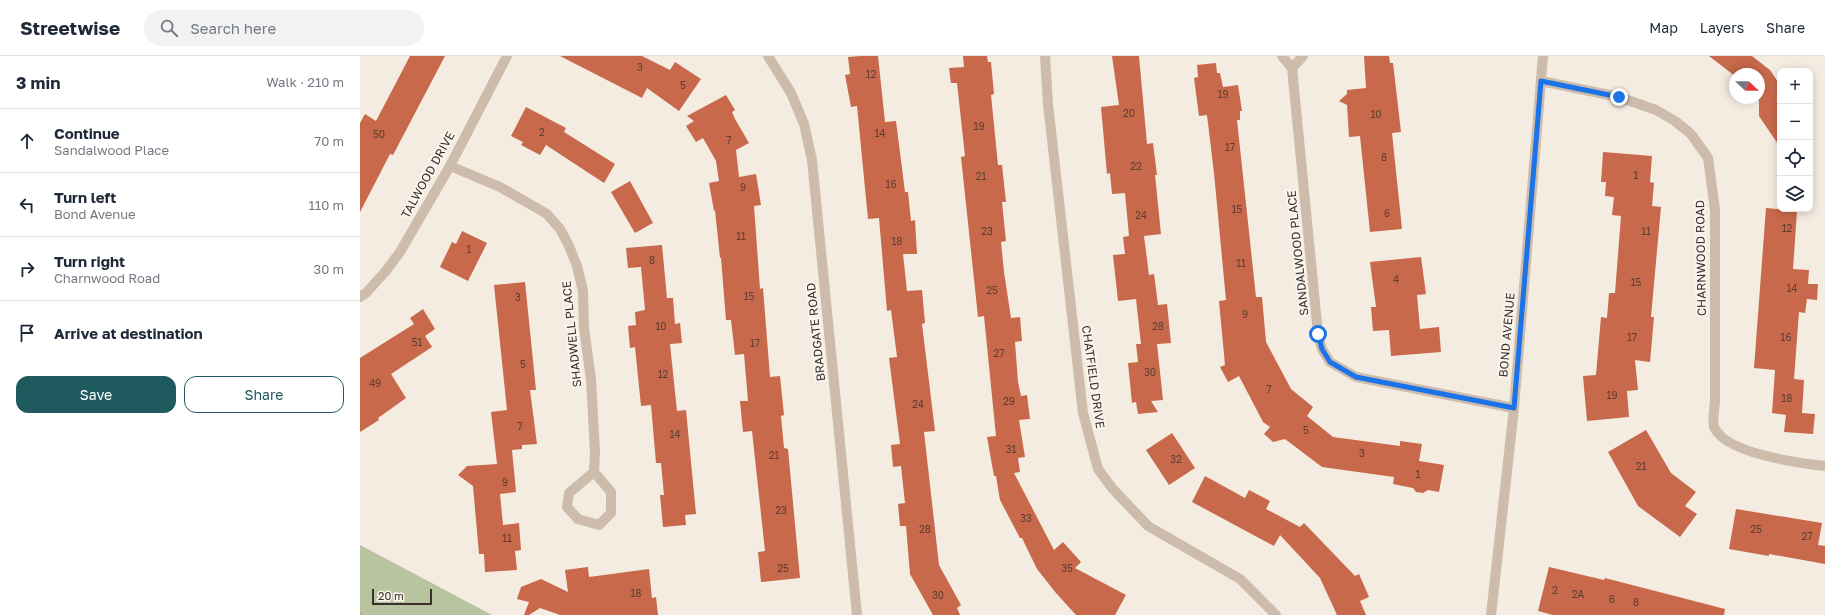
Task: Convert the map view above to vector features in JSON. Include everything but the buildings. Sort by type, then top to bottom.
[{"type":"street","name":"TALWOOD DRIVE","points":[[360,297],[366,293],[385,272],[400,252],[450,166],[507,56]]},
{"type":"street","name":"BRADGATE ROAD","points":[[768,56],[791,93],[804,124],[812,160],[858,615]]},
{"type":"street","name":"CHATFIELD DRIVE","points":[[1044,56],[1048,104],[1083,413],[1098,469],[1112,488],[1148,526],[1240,579],[1276,615]]},
{"type":"street","points":[[1282,56],[1292,68],[1303,56]]},
{"type":"street","name":"BOND AVENUE","points":[[1491,615],[1514,408],[1543,56]]},
{"type":"street","name":"SANDALWOOD PLACE","points":[[1292,68],[1318,334],[1322,349],[1330,362],[1356,377],[1514,408]]},
{"type":"street","name":"CHARNWOOD ROAD","points":[[1541,81],[1619,97],[1656,110],[1675,121],[1692,134],[1708,158],[1715,210],[1714,426],[1719,435],[1735,445],[1757,454],[1790,462],[1825,466]]},
{"type":"street","name":"SHADWELL PLACE","points":[[450,166],[500,187],[547,214],[560,229],[569,246],[577,266],[583,291],[584,328],[592,402],[595,453],[594,472]]},
{"type":"street","points":[[594,472],[611,492],[611,513],[599,525],[578,519],[567,508],[569,493],[594,472]]},
{"type":"path","points":[[360,613],[364,615]]},
{"type":"green space","points":[[360,545],[492,615],[360,615]]},
{"type":"route","points":[[1318,334],[1322,349],[1330,362],[1356,377],[1514,408],[1541,81],[1619,97]]}]
